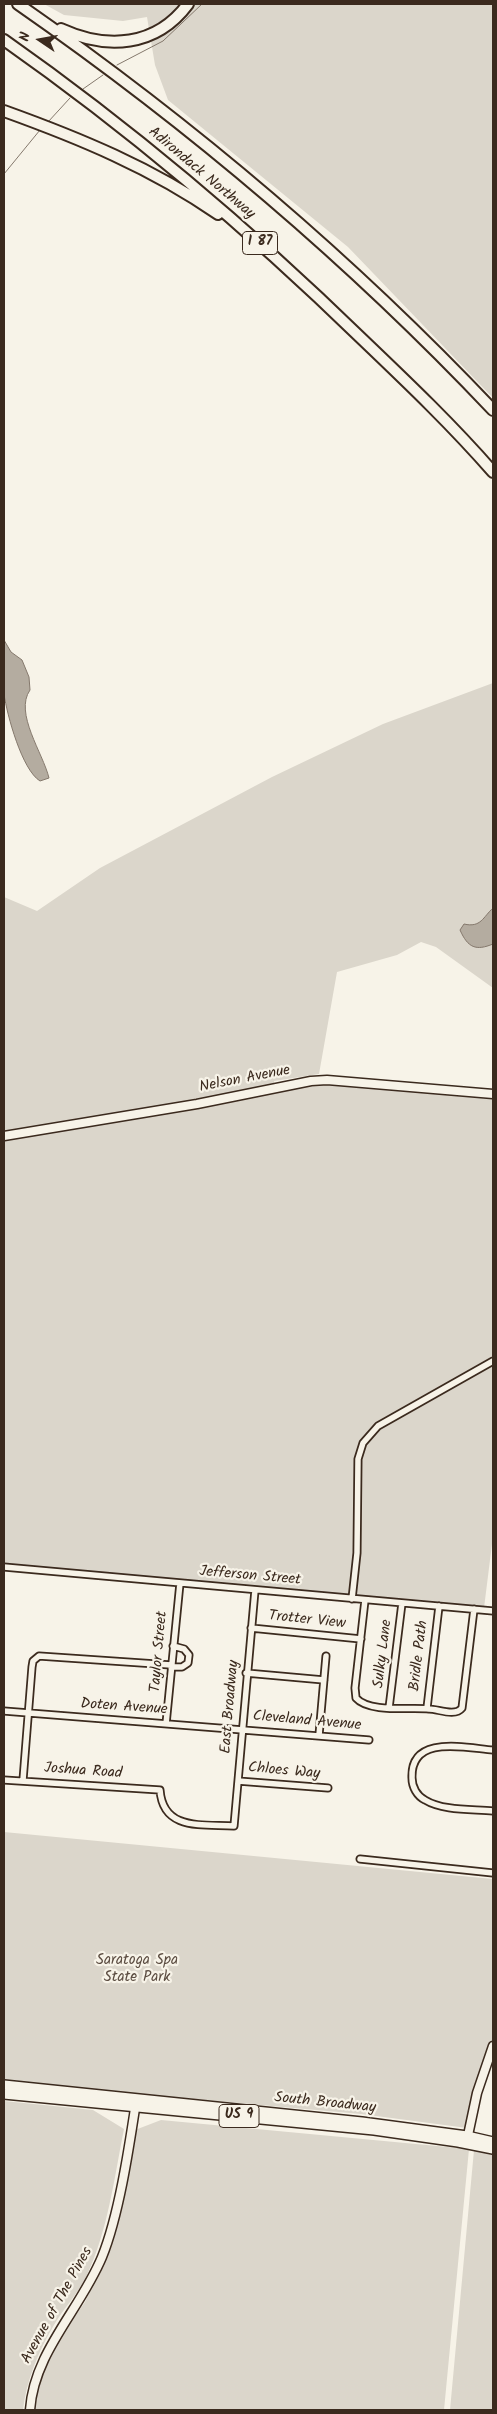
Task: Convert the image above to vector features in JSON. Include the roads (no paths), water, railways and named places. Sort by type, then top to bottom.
[{"type":"highway","name":"Adirondack Northway","points":[[18,4],[237,169],[383,300],[493,410]]},
{"type":"highway","points":[[36,16],[86,39],[114,42],[138,38],[155,32],[172,20],[188,4]]},
{"type":"highway","name":"Adirondack Northway","points":[[4,40],[132,136],[265,248],[390,366],[467,442],[493,472]]},
{"type":"highway","points":[[4,111],[90,143],[149,172],[206,206],[265,248]]},
{"type":"main road","name":"South Broadway","points":[[4,2085],[136,2102]]},
{"type":"main road","name":"South Broadway","points":[[4,2094],[136,2102],[362,2122],[467,2140],[493,2142]]},
{"type":"main road","name":"South Broadway","points":[[467,2140],[493,2149]]},
{"type":"street","name":"Nelson Avenue","points":[[4,1136],[197,1104],[310,1081],[327,1080],[493,1094]]},
{"type":"street","points":[[352,1599],[357,1553],[358,1459],[363,1443],[378,1426],[493,1361]]},
{"type":"street","name":"Jefferson Street","points":[[4,1567],[493,1610]]},
{"type":"street","name":"Taylor Street","points":[[166,1724],[180,1583]]},
{"type":"street","name":"East Broadway","points":[[234,1826],[246,1673],[255,1590]]},
{"type":"street","points":[[365,1600],[355,1688],[356,1698],[361,1702],[407,1710],[427,1708],[458,1712],[462,1708],[474,1609]]},
{"type":"street","name":"Sulky Lane","points":[[389,1708],[402,1603]]},
{"type":"street","name":"Bridle Path","points":[[427,1708],[439,1606]]},
{"type":"street","name":"Trotter View","points":[[251,1628],[361,1639]]},
{"type":"street","points":[[23,1780],[32,1667],[35,1659],[39,1656],[182,1667],[188,1663],[189,1654],[184,1649],[173,1646]]},
{"type":"street","points":[[319,1735],[326,1656]]},
{"type":"street","points":[[246,1673],[324,1680]]},
{"type":"street","name":"Doten Avenue","points":[[4,1711],[242,1729]]},
{"type":"street","name":"Cleveland Avenue","points":[[242,1729],[370,1740]]},
{"type":"street","points":[[493,1750],[433,1747],[417,1758],[412,1768],[412,1778],[417,1794],[435,1805],[493,1811]]},
{"type":"street","name":"Joshua Road","points":[[4,1780],[160,1790],[164,1808],[175,1819],[187,1823],[234,1826]]},
{"type":"street","name":"Chloes Way","points":[[238,1781],[328,1788]]},
{"type":"street","points":[[360,1859],[493,1873]]},
{"type":"street","points":[[467,2140],[477,2093],[493,2046]]},
{"type":"street","name":"Avenue of The Pines","points":[[30,2410],[32,2388],[40,2365],[83,2295],[107,2243],[136,2102]]},
{"type":"waterway","points":[[117,65],[163,41],[202,4]]},
{"type":"waterway","points":[[83,89],[103,75]]},
{"type":"waterway","points":[[48,122],[70,98]]},
{"type":"waterway","points":[[4,174],[40,130]]},
{"type":"park label","name":"Saratoga Spa State Park","points":[[137,1970]]}]
